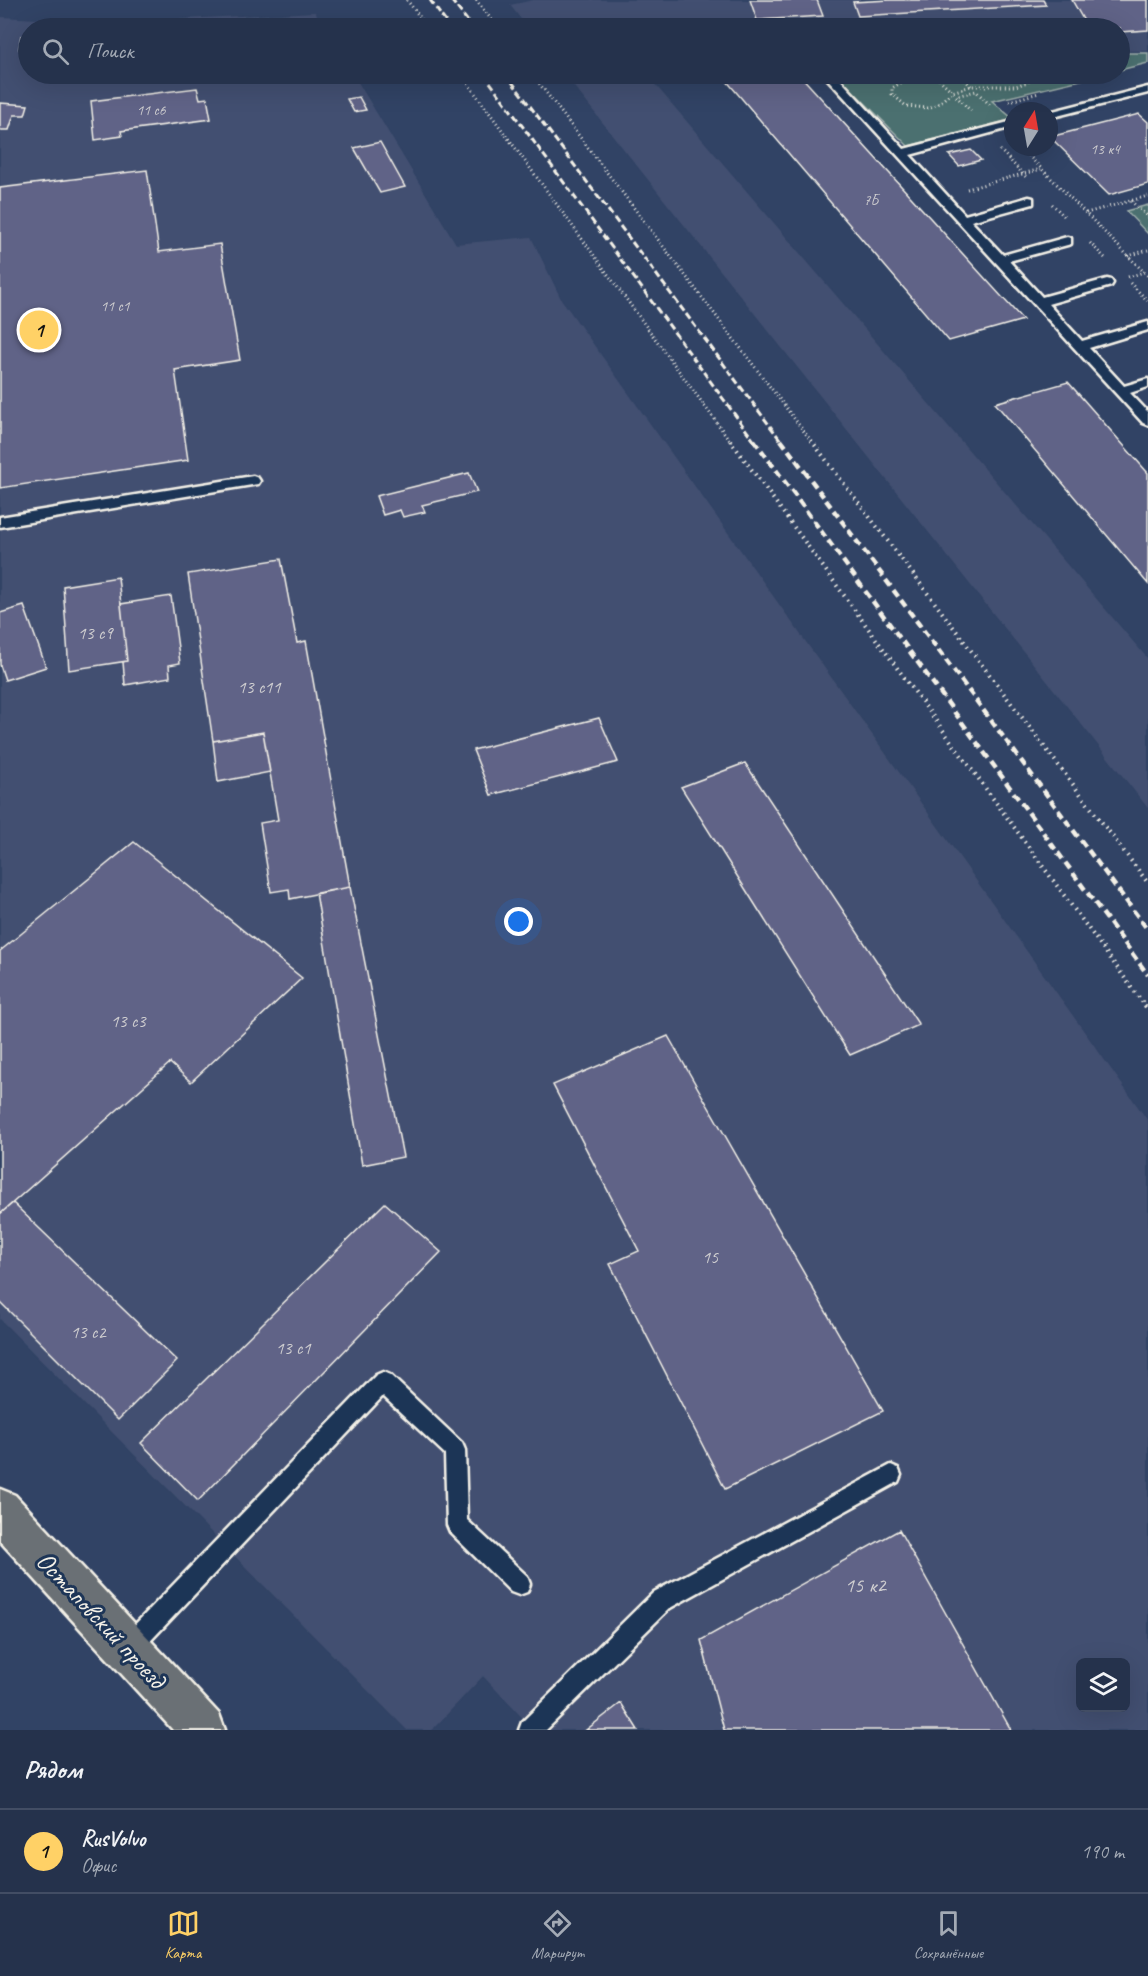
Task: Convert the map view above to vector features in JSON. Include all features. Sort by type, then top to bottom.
[{"type":"main road","name":"Остаповский проезд","points":[[0,1510],[202,1730]]},
{"type":"lane","points":[[838,84],[1148,420]]},
{"type":"lane","points":[[1058,113],[1148,90]]},
{"type":"lane","points":[[902,153],[1004,126]]},
{"type":"lane","points":[[963,219],[1029,201]]},
{"type":"lane","points":[[1000,260],[1067,241]]},
{"type":"lane","points":[[1039,302],[1107,283]]},
{"type":"lane","points":[[1080,346],[1148,326]]},
{"type":"lane","points":[[1121,391],[1148,383]]},
{"type":"lane","points":[[0,522],[253,481]]},
{"type":"lane","points":[[127,1648],[383,1382],[455,1450],[457,1525],[519,1584]]},
{"type":"lane","points":[[530,1730],[662,1600],[891,1475]]},
{"type":"path","points":[[407,0],[420,18]]},
{"type":"path","points":[[476,0],[490,18]]},
{"type":"path","points":[[468,84],[1148,1010]]},
{"type":"path","points":[[540,84],[1148,883]]},
{"type":"path","points":[[895,84],[892,88],[892,94],[897,101],[917,108],[938,104],[952,92],[971,86],[1016,86],[1020,84]]},
{"type":"path","points":[[944,84],[956,96]]},
{"type":"path","points":[[971,86],[976,91]]},
{"type":"path","points":[[1029,156],[1148,276]]},
{"type":"path","points":[[941,196],[1042,169]]},
{"type":"path","points":[[1086,213],[1147,196]]},
{"type":"path","points":[[1131,200],[1148,217]]},
{"type":"path","points":[[1128,256],[1148,250]]},
{"type":"shaded area","points":[[534,0],[1148,0],[1148,51],[1130,51],[1130,18],[520,18],[510,5]]},
{"type":"shaded area","points":[[315,12],[319,18],[204,18]]},
{"type":"shaded area","points":[[0,17],[18,18],[18,84],[359,84],[456,244],[531,237],[561,299],[1148,1121],[1148,1730],[534,1730],[483,1676],[432,1730],[407,1730],[0,1319]]},
{"type":"shaded area","points":[[572,84],[655,84],[1148,659],[1148,808]]},
{"type":"green space","points":[[1130,53],[1148,53],[1148,63],[1130,68]]},
{"type":"green space","points":[[846,84],[1064,84],[992,101],[1004,111],[1004,121],[908,146]]},
{"type":"green space","points":[[1148,205],[1148,234],[1126,211]]},
{"type":"building","points":[[750,0],[817,0],[823,16],[790,18],[756,18]]},
{"type":"building","points":[[1043,0],[1046,5],[858,16],[853,2]]},
{"type":"building","points":[[1072,0],[1148,0],[1148,30],[1130,31],[1130,18],[1082,18]]},
{"type":"building","points":[[729,84],[808,84],[1023,320],[949,341]]},
{"type":"building","points":[[197,88],[200,99],[207,98],[211,119],[121,131],[122,136],[95,140],[91,101]]},
{"type":"building","points":[[359,97],[366,110],[354,112],[347,99]]},
{"type":"building","points":[[0,103],[28,105],[25,115],[14,115],[9,130],[0,130]]},
{"type":"building","points":[[1139,114],[1148,122],[1148,184],[1109,195],[1058,145],[1058,135]]},
{"type":"building","points":[[380,142],[405,187],[380,193],[354,148]]},
{"type":"building","points":[[971,150],[981,160],[959,166],[949,155]]},
{"type":"building","points":[[147,170],[159,252],[220,244],[240,360],[175,370],[188,460],[0,488],[0,188]]},
{"type":"building","points":[[1068,382],[1148,473],[1148,584],[995,403]]},
{"type":"building","points":[[469,473],[477,492],[422,505],[425,512],[403,517],[400,510],[383,515],[376,496]]},
{"type":"building","points":[[281,559],[297,643],[306,641],[350,887],[290,899],[289,889],[271,892],[260,823],[278,820],[263,732],[213,741],[188,574]]},
{"type":"building","points":[[118,577],[127,661],[69,670],[63,586]]},
{"type":"building","points":[[171,596],[180,663],[169,665],[170,677],[125,685],[123,662],[127,661],[121,604]]},
{"type":"building","points":[[24,606],[46,667],[5,680],[0,665],[0,613]]},
{"type":"building","points":[[599,718],[618,762],[491,795],[473,750]]},
{"type":"building","points":[[263,732],[270,772],[218,782],[213,741]]},
{"type":"building","points":[[745,763],[919,1025],[850,1055],[681,787]]},
{"type":"building","points":[[134,842],[302,978],[191,1082],[170,1063],[0,1214],[0,951]]},
{"type":"building","points":[[350,887],[403,1157],[362,1165],[316,893]]},
{"type":"building","points":[[668,1036],[883,1411],[725,1489],[610,1264],[639,1251],[553,1085]]},
{"type":"building","points":[[13,1203],[177,1361],[118,1420],[0,1302],[0,1214]]},
{"type":"building","points":[[385,1203],[441,1252],[198,1501],[141,1443]]},
{"type":"building","points":[[899,1530],[1011,1730],[724,1730],[701,1640]]},
{"type":"building","points":[[621,1703],[638,1730],[586,1730]]},
{"type":"railway","points":[[430,0],[443,18]]},
{"type":"railway","points":[[451,0],[465,18]]},
{"type":"railway","points":[[491,84],[755,442]]},
{"type":"railway","points":[[514,84],[782,442]]},
{"type":"railway","points":[[754,440],[1148,975]]},
{"type":"railway","points":[[781,440],[1148,930]]},
{"type":"place","name":"RusVolvo","points":[[39,330]]}]
